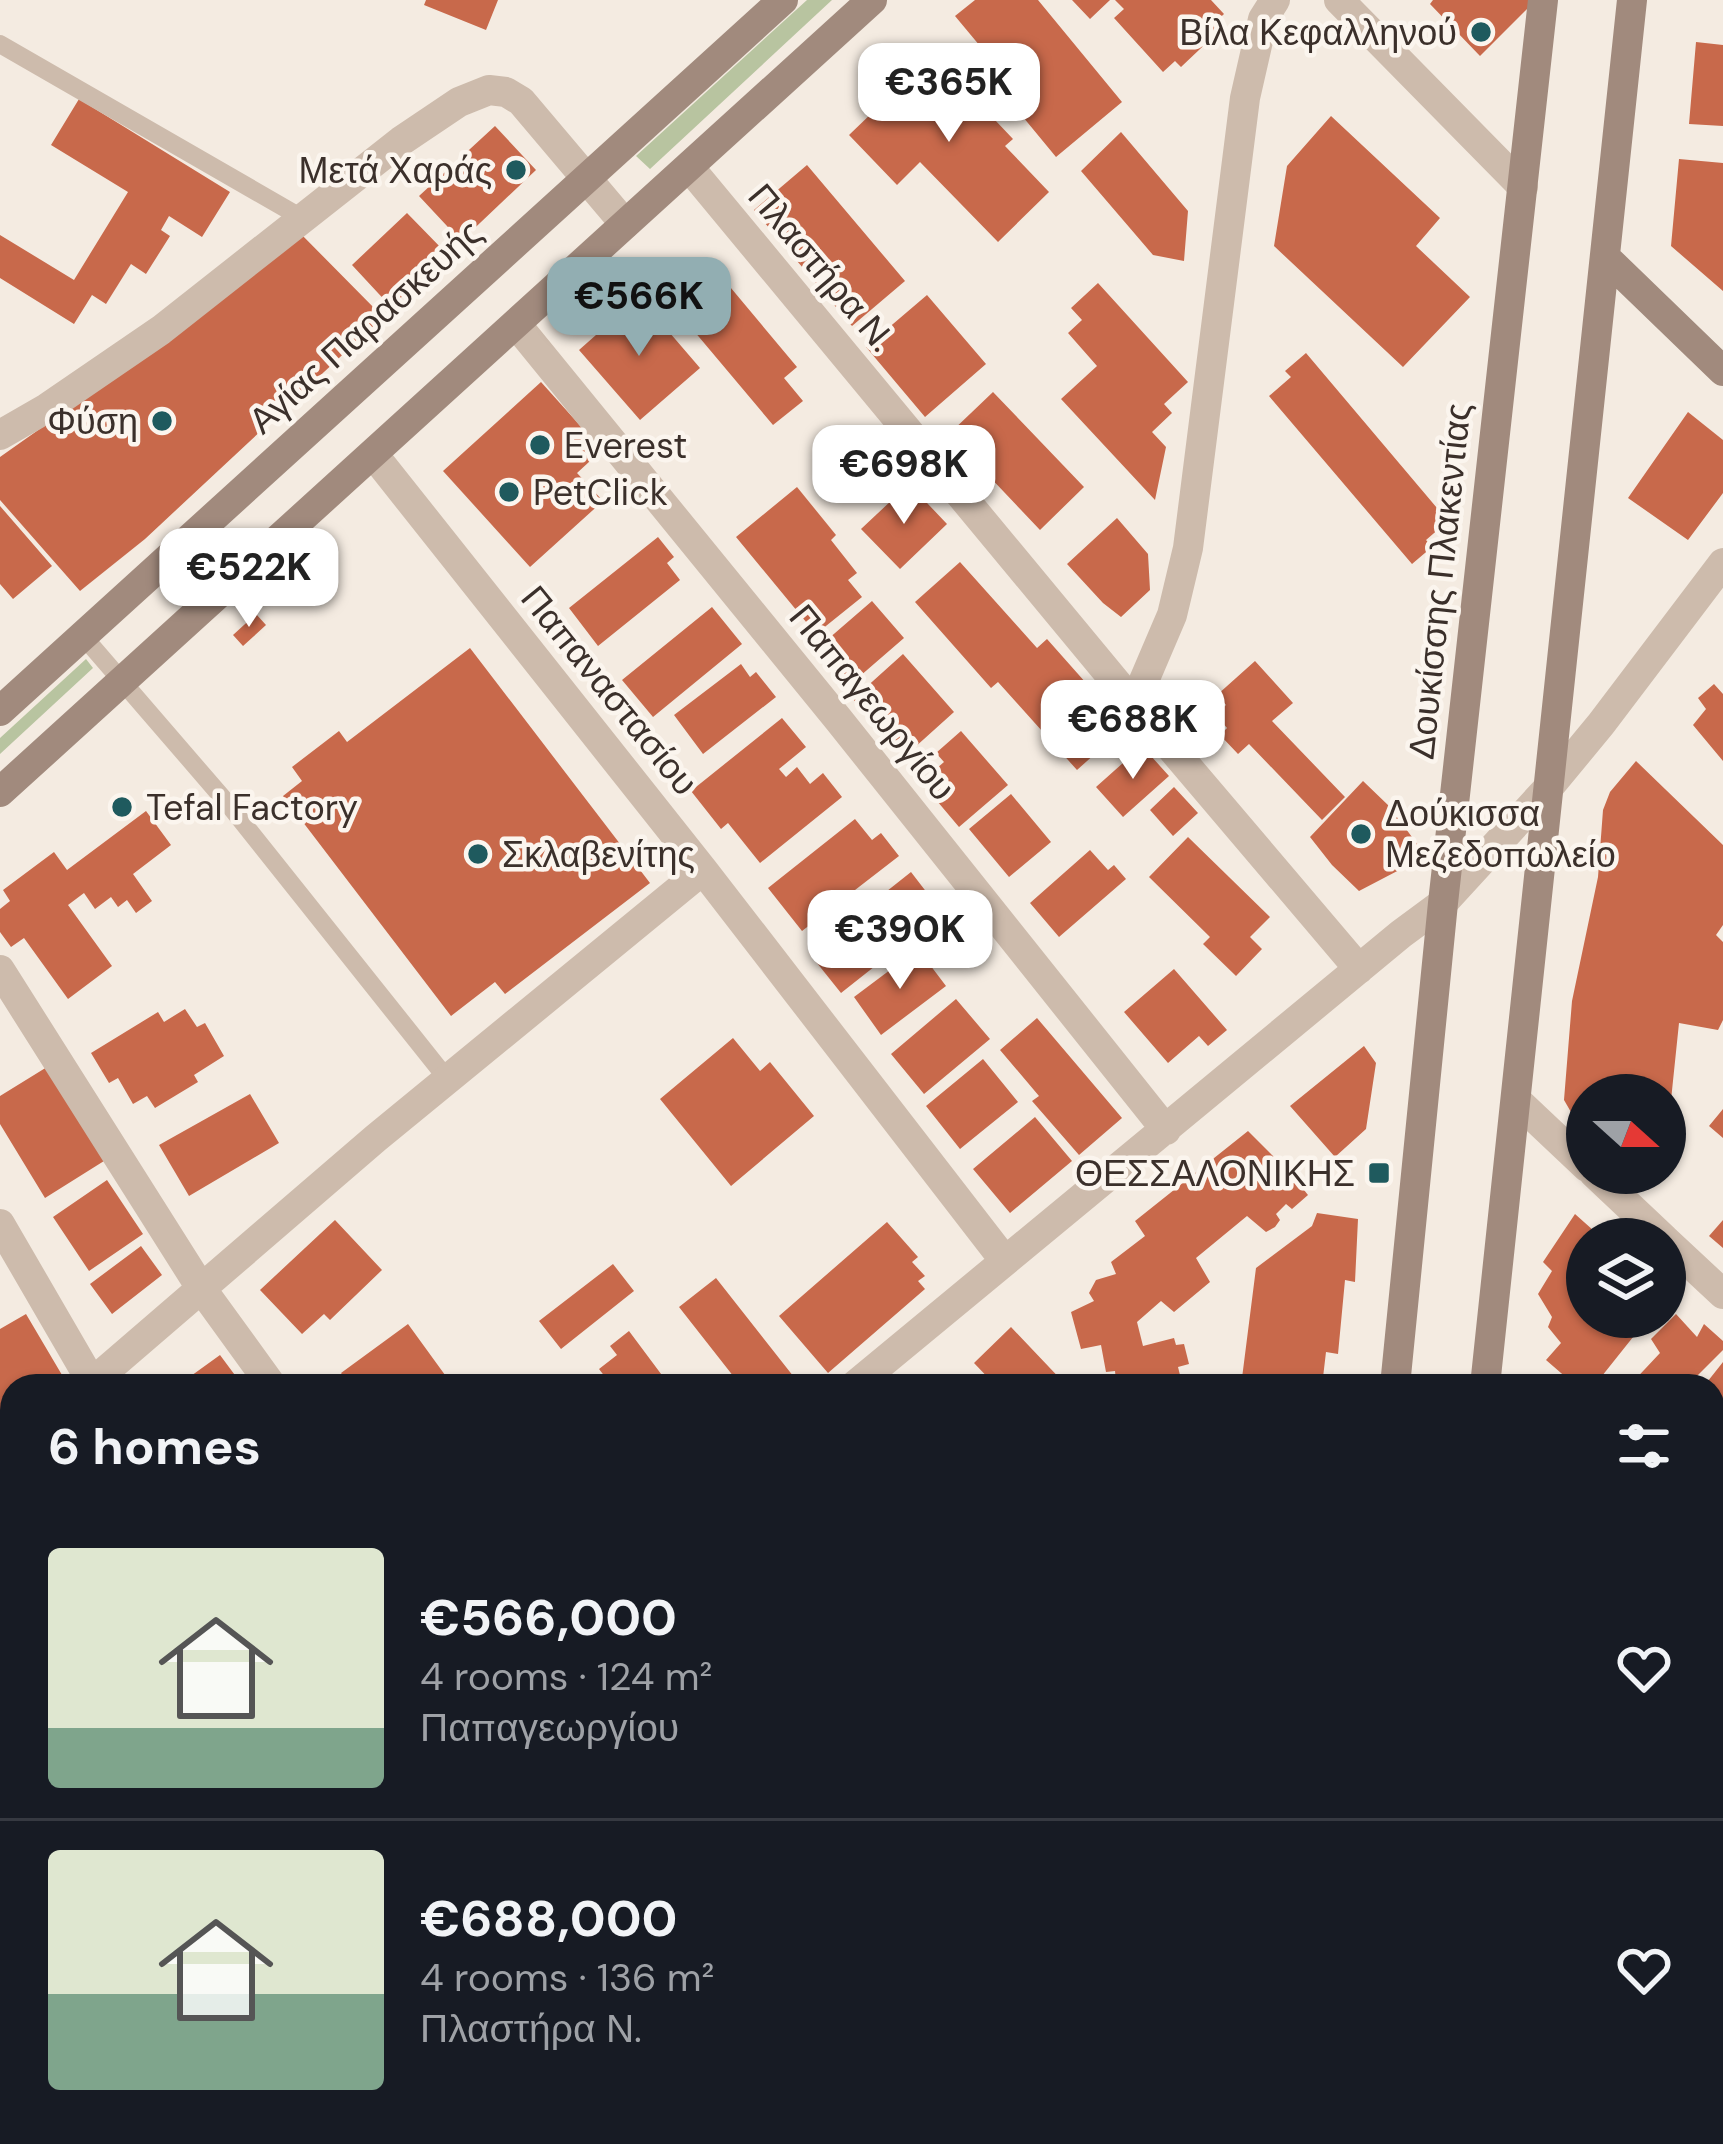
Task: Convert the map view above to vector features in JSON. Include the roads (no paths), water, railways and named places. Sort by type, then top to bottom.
[{"type":"main road","name":"Αγίας Παρασκευής","points":[[0,711],[783,0]]},
{"type":"main road","points":[[0,792],[872,0]]},
{"type":"main road","name":"Δουκίσσης Πλακεντίας","points":[[1396,1374],[1543,0]]},
{"type":"main road","points":[[1487,1374],[1632,0]]},
{"type":"main road","points":[[1605,257],[1723,370]]},
{"type":"street","points":[[1134,704],[1172,615],[1188,548],[1245,98],[1263,19],[1275,0]]},
{"type":"street","points":[[1339,0],[1522,187]]},
{"type":"street","points":[[0,435],[161,330],[401,141],[459,102],[489,90],[506,92],[520,101],[626,224]]},
{"type":"street","name":"Πλαστήρα Ν.","points":[[689,167],[1359,969]]},
{"type":"street","name":"Παπαγεωργίου","points":[[516,324],[1166,1130]]},
{"type":"street","name":"Παπαναστασίου","points":[[373,454],[704,870],[1005,1261]]},
{"type":"street","points":[[868,1374],[1443,903],[1550,787],[1723,563]]},
{"type":"street","points":[[103,1374],[448,1080],[704,870]]},
{"type":"street","points":[[0,970],[201,1288],[263,1374]]},
{"type":"street","points":[[1516,1100],[1566,1147]]},
{"type":"street","points":[[1617,1194],[1642,1218]]},
{"type":"street","points":[[0,1223],[85,1374]]},
{"type":"street","points":[[1686,1259],[1723,1294]]},
{"type":"lane","points":[[0,44],[302,218]]},
{"type":"lane","points":[[83,636],[228,804],[448,1080]]},
{"type":"place","name":"Βίλα Κεφαλληνού","points":[[1481,32]]},
{"type":"place","name":"Μετά Χαράς","points":[[516,170]]},
{"type":"place","name":"Φύση","points":[[162,421]]},
{"type":"place","name":"Everest","points":[[540,445]]},
{"type":"place","name":"PetClick","points":[[509,492]]},
{"type":"place","name":"Tefal Factory","points":[[122,807]]},
{"type":"place","name":"Δούκισσα Μεζεδοπωλείο","points":[[1361,834]]},
{"type":"place","name":"Σκλαβενίτης","points":[[478,854]]},
{"type":"place","name":"ΘΕΣΣΑΛΟΝΙΚΗΣ","points":[[1379,1173]]}]
